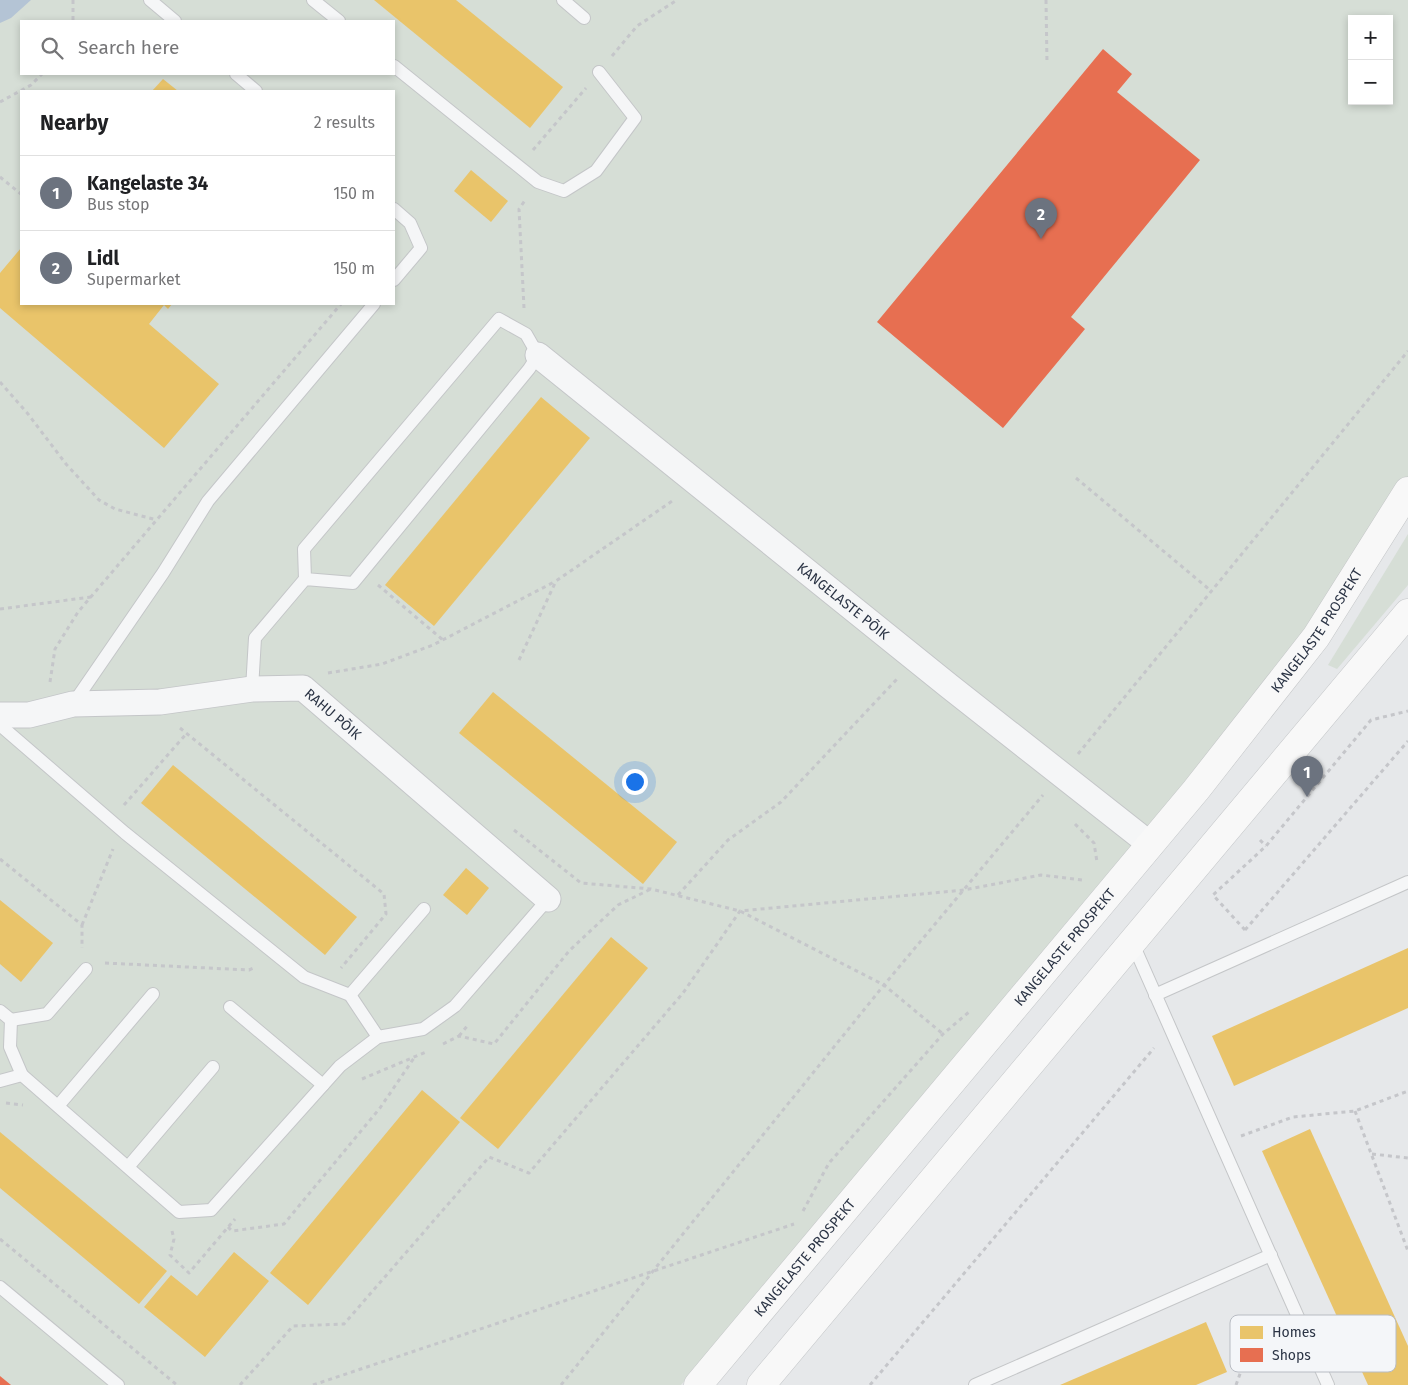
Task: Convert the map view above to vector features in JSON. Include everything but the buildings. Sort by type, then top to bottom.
[{"type":"main road","name":"KANGELASTE PROSPEKT","points":[[698,1385],[1107,895],[1151,845],[1316,637],[1408,491]]},
{"type":"main road","points":[[769,1381],[1408,613]]},
{"type":"street","name":"KANGELASTE PÕIK","points":[[532,344],[949,686],[1151,845]]},
{"type":"street","name":"RAHU PÕIK","points":[[0,715],[29,715],[73,704],[160,702],[252,689],[303,688],[548,899]]},
{"type":"lane","points":[[150,0],[174,20]]},
{"type":"lane","points":[[313,0],[338,20]]},
{"type":"lane","points":[[563,0],[584,18]]},
{"type":"lane","points":[[395,67],[538,182],[564,191],[596,171],[635,118],[599,72]]},
{"type":"lane","points":[[237,75],[255,90]]},
{"type":"lane","points":[[395,210],[410,222],[421,248],[395,279]]},
{"type":"lane","points":[[73,704],[163,573],[208,501],[373,305]]},
{"type":"lane","points":[[252,689],[255,638],[305,579],[304,549],[499,319],[532,344],[353,583],[305,579]]},
{"type":"lane","points":[[0,725],[125,833],[304,977],[350,995],[378,1037]]},
{"type":"lane","points":[[1155,995],[1408,882]]},
{"type":"lane","points":[[11,1020],[10,1047],[22,1075],[179,1212],[212,1210],[340,1066],[378,1037],[423,1029],[455,1006],[548,899]]},
{"type":"lane","points":[[350,995],[424,909]]},
{"type":"lane","points":[[1133,944],[1297,1315]]},
{"type":"lane","points":[[0,1011],[11,1020],[47,1014],[86,969]]},
{"type":"lane","points":[[58,1106],[153,994]]},
{"type":"lane","points":[[230,1007],[323,1085]]},
{"type":"lane","points":[[128,1167],[213,1067]]},
{"type":"lane","points":[[0,1081],[22,1075]]},
{"type":"lane","points":[[975,1385],[1271,1255]]},
{"type":"lane","points":[[0,1286],[118,1385]]},
{"type":"lane","points":[[1322,1372],[1328,1385]]},
{"type":"path","points":[[73,0],[73,20]]},
{"type":"path","points":[[1046,0],[1047,64]]},
{"type":"path","points":[[21,90],[41,75]]},
{"type":"path","points":[[0,102],[20,91]]},
{"type":"path","points":[[0,177],[20,193]]},
{"type":"path","points":[[532,344],[522,288],[519,209],[538,182]]},
{"type":"path","points":[[45,712],[54,649],[78,612],[340,305]]},
{"type":"path","points":[[1062,774],[1210,590],[1408,351]]},
{"type":"path","points":[[0,382],[28,414],[66,464],[100,500],[115,509],[157,520]]},
{"type":"path","points":[[1076,478],[1210,590]]},
{"type":"path","points":[[332,680],[324,673],[382,664],[443,640],[556,581],[683,493]]},
{"type":"path","points":[[372,580],[443,640]]},
{"type":"path","points":[[519,660],[556,581]]},
{"type":"path","points":[[0,609],[91,597]]},
{"type":"path","points":[[678,896],[728,840],[781,802],[881,699],[900,675]]},
{"type":"path","points":[[160,702],[172,721],[384,894],[386,914],[339,970]]},
{"type":"path","points":[[1245,930],[1213,895],[1266,846],[1371,720],[1408,711]]},
{"type":"path","points":[[111,821],[187,733]]},
{"type":"path","points":[[1218,967],[1245,930],[1408,741]]},
{"type":"path","points":[[1037,787],[1051,799]]},
{"type":"path","points":[[561,1385],[884,985],[1045,793]]},
{"type":"path","points":[[1070,818],[1094,843],[1097,864]]},
{"type":"path","points":[[514,829],[581,883],[651,889],[740,911],[884,985],[943,1034]]},
{"type":"path","points":[[82,951],[82,925],[114,846],[125,833]]},
{"type":"path","points":[[1260,840],[1266,846]]},
{"type":"path","points":[[0,859],[82,925]]},
{"type":"path","points":[[740,911],[964,890],[1041,875],[1089,880]]},
{"type":"path","points":[[441,1045],[459,1036],[494,1044],[569,951],[618,905],[651,889]]},
{"type":"path","points":[[240,1385],[293,1326],[344,1324],[489,1157],[530,1174],[684,993],[740,911]]},
{"type":"path","points":[[86,969],[100,963],[249,970],[281,959]]},
{"type":"path","points":[[801,1215],[829,1163],[943,1034],[977,1006]]},
{"type":"path","points":[[870,1385],[1170,1028]]},
{"type":"path","points":[[212,1210],[232,1231],[284,1224],[380,1108],[414,1058],[423,1029]]},
{"type":"path","points":[[356,1081],[432,1049]]},
{"type":"path","points":[[1221,1143],[1293,1117],[1355,1111],[1408,1091]]},
{"type":"path","points":[[0,1104],[26,1105]]},
{"type":"path","points":[[1355,1111],[1408,1251]]},
{"type":"path","points":[[1372,1154],[1408,1158]]},
{"type":"path","points":[[172,1227],[174,1239],[170,1256],[189,1273],[241,1212]]},
{"type":"path","points":[[315,1385],[796,1224]]},
{"type":"path","points":[[0,1239],[177,1385]]},
{"type":"path","points":[[1236,1385],[1241,1372]]},
{"type":"shaded area","points":[[0,0],[1408,0],[1408,477],[1244,728],[681,1385],[0,1385]]},
{"type":"shaded area","points":[[1408,534],[1408,585],[1337,669],[1328,665]]},
{"type":"water","points":[[0,0],[31,0],[11,18],[0,23]]},
{"type":"place","name":"Lidl","points":[[1041,239]]},
{"type":"place","name":"Kangelaste 34","points":[[1307,797]]}]
